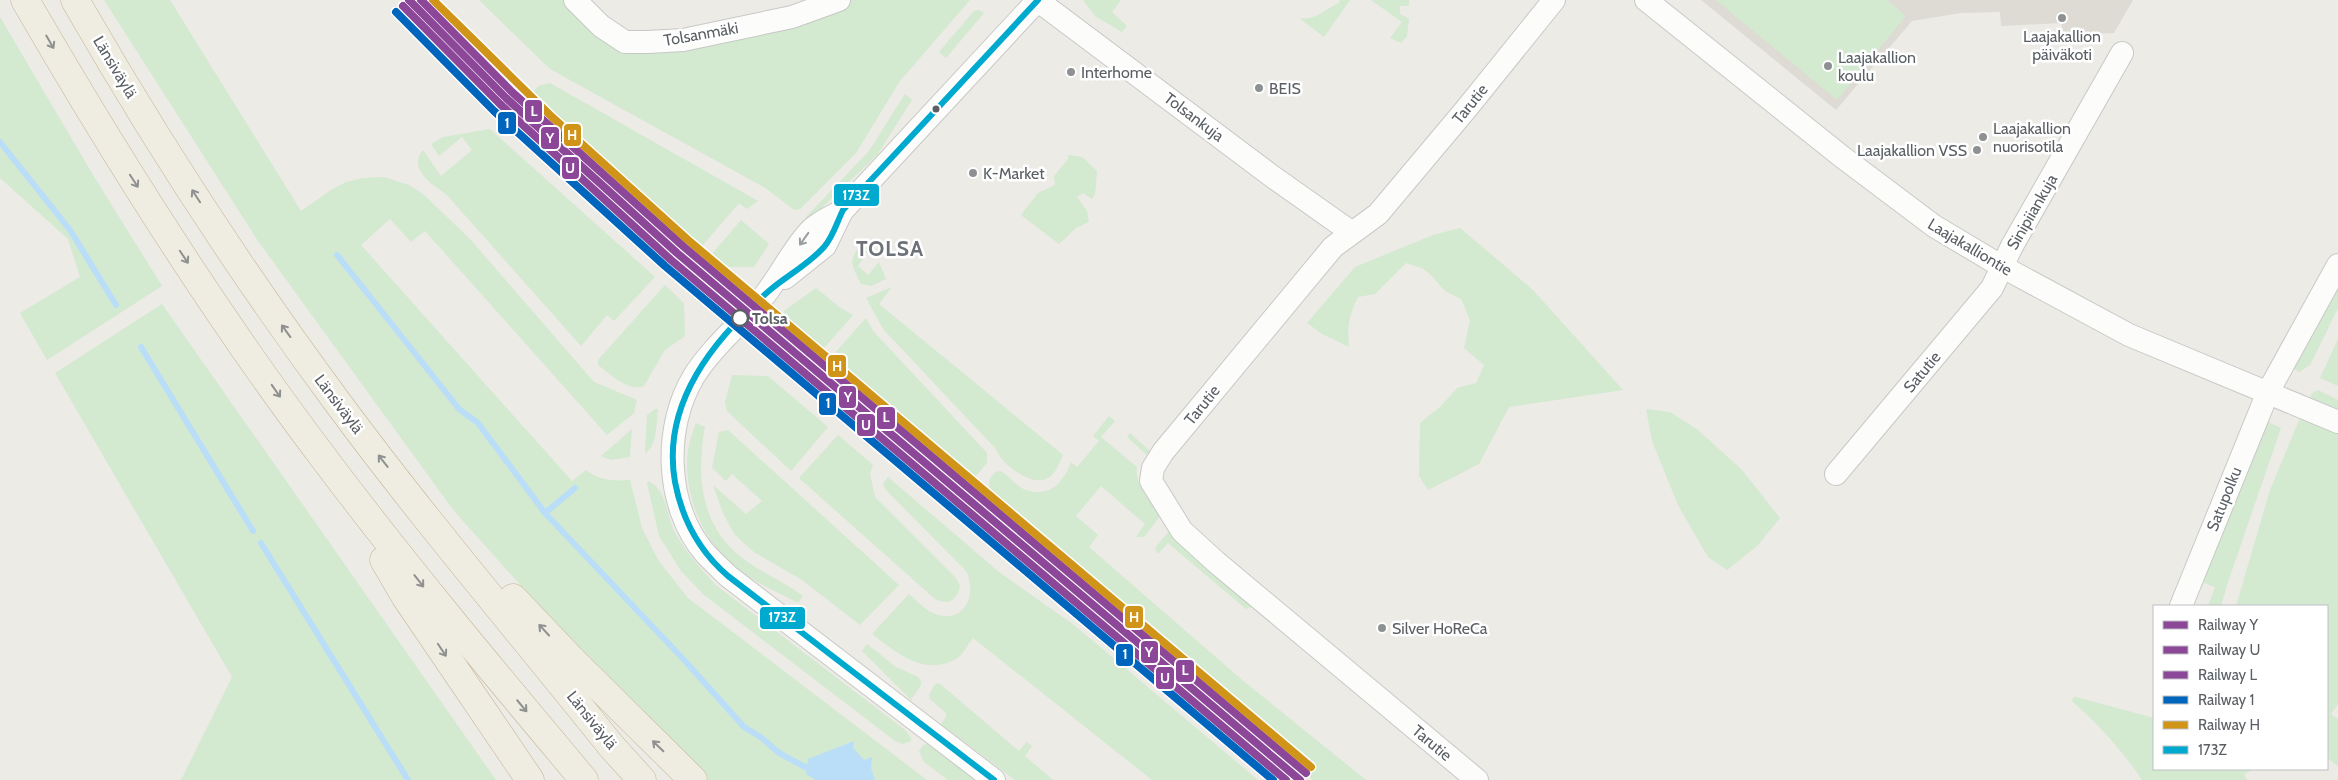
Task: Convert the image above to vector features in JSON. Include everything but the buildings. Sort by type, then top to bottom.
[{"type":"highway","points":[[25,0],[99,127],[146,200],[242,344],[324,460],[420,584],[584,780]]},
{"type":"highway","name":"Länsiväylä","points":[[75,0],[138,106],[278,320],[338,404],[606,739],[642,780]]},
{"type":"highway","points":[[324,460],[405,596],[530,780]]},
{"type":"highway","points":[[413,500],[509,593],[576,664],[693,780]]},
{"type":"street","name":"Tolsanmäki","points":[[575,0],[601,26],[626,42],[648,42],[684,40],[792,16],[839,0]]},
{"type":"street","name":"Tolsankuja","points":[[1038,0],[1273,177],[1351,232]]},
{"type":"street","points":[[994,780],[728,576],[703,551],[686,520],[674,484],[672,467],[674,429],[679,408],[695,374],[718,345],[764,296],[809,232],[843,210],[1038,0]]},
{"type":"street","name":"Tarutie","points":[[1477,780],[1216,562],[1182,531],[1151,481],[1153,468],[1163,452],[1333,247],[1378,214],[1554,0]]},
{"type":"street","name":"Laajakalliontie","points":[[1646,0],[1898,201],[1934,226],[2001,266],[2130,336],[2338,422]]},
{"type":"street","name":"Sinipiiankuja","points":[[2001,266],[2122,53]]},
{"type":"street","name":"Satupolku","points":[[2181,605],[2268,392],[2338,265]]},
{"type":"street","name":"Satutie","points":[[1836,474],[1992,288],[2001,266]]},
{"type":"shaded area","name":"Laajakallion koulu","points":[[1701,0],[2133,0],[2114,33],[2064,35],[2061,23],[2001,26],[2000,12],[1961,13],[1912,21],[1836,110]]},
{"type":"green space","points":[[104,0],[170,0],[301,211],[346,182],[363,178],[384,177],[409,185],[423,194],[470,239],[594,382],[637,400],[634,413],[607,435],[425,231],[411,242],[390,219],[361,245],[572,481],[586,470],[607,480],[630,480],[642,528],[658,560],[688,598],[927,780],[709,780],[601,675],[454,511],[258,241]]},
{"type":"green space","points":[[479,0],[569,0],[620,46],[842,0],[970,0],[900,81],[856,153],[800,209],[794,210],[767,189],[550,69]]},
{"type":"green space","points":[[1083,0],[1121,0],[1112,12],[1127,26],[1122,32],[1095,16]]},
{"type":"green space","points":[[1340,0],[1350,0],[1324,37],[1299,18],[1316,16],[1339,3]]},
{"type":"green space","points":[[1371,0],[1409,0],[1409,6],[1400,6],[1400,14],[1409,19],[1407,36],[1401,43],[1390,38],[1402,22]]},
{"type":"green space","name":"Laajakallion koulu","points":[[1716,0],[1887,0],[1906,16],[1837,100]]},
{"type":"green space","points":[[979,10],[984,13],[946,58],[939,52],[974,11]]},
{"type":"green space","points":[[0,17],[93,175],[162,286],[47,360],[20,313],[80,277],[68,239],[0,178]]},
{"type":"green space","points":[[550,83],[758,201],[747,209],[739,203],[702,246],[532,94],[538,86]]},
{"type":"green space","points":[[905,94],[912,100],[877,155],[809,220],[806,217],[869,151]]},
{"type":"green space","points":[[490,129],[655,277],[614,321],[607,315],[581,346],[446,194],[429,181],[420,170],[418,164],[419,157],[423,150],[441,176],[472,150],[462,137],[439,156],[431,144],[443,137]]},
{"type":"green space","points":[[1068,155],[1082,157],[1097,171],[1095,194],[1092,199],[1083,193],[1077,197],[1087,211],[1089,222],[1076,228],[1059,244],[1021,215],[1038,193],[1055,185],[1054,176],[1068,159]]},
{"type":"green space","points":[[741,220],[769,244],[754,267],[727,267],[712,254]]},
{"type":"green space","points":[[1460,228],[1533,290],[1623,390],[1509,407],[1479,464],[1428,490],[1419,476],[1420,423],[1441,406],[1457,388],[1476,383],[1484,365],[1464,348],[1470,320],[1461,299],[1445,291],[1422,268],[1406,263],[1375,294],[1358,297],[1349,321],[1349,347],[1322,334],[1307,323],[1355,267],[1433,235]]},
{"type":"green space","points":[[866,241],[871,247],[858,266],[868,275],[879,262],[886,279],[871,286],[861,284],[854,271],[852,261],[856,252]]},
{"type":"green space","points":[[2338,284],[2338,308],[2310,365],[2299,372],[2294,369],[2315,323]]},
{"type":"green space","points":[[665,285],[684,303],[685,336],[665,350],[644,386],[632,387],[598,365],[598,360]]},
{"type":"green space","points":[[892,287],[879,304],[1063,455],[1051,476],[1041,480],[1034,480],[1010,467],[996,449],[883,329],[866,298]]},
{"type":"green space","points":[[816,288],[839,307],[853,315],[824,348],[784,314],[784,311]]},
{"type":"green space","points":[[162,304],[496,780],[181,780],[232,677],[55,373]]},
{"type":"green space","points":[[866,318],[873,331],[987,453],[987,463],[975,477],[833,355]]},
{"type":"green space","points":[[2338,339],[2338,386],[2320,378]]},
{"type":"green space","points":[[732,375],[768,376],[828,427],[791,471],[727,411],[725,402]]},
{"type":"green space","points":[[2318,390],[2338,400],[2338,411],[2310,399],[2312,393]]},
{"type":"green space","points":[[658,409],[656,433],[652,445],[645,454],[647,415]]},
{"type":"green space","points":[[1646,409],[1670,412],[1698,430],[1742,470],[1780,518],[1757,546],[1727,570],[1708,557],[1678,505],[1652,441]]},
{"type":"green space","points":[[1109,416],[1115,421],[1101,437],[1137,467],[1138,480],[1141,486],[1161,515],[1144,537],[1136,537],[1145,524],[1101,486],[1076,516],[1098,535],[1089,547],[1241,679],[1366,780],[1313,780],[1177,661],[1094,594],[1027,521],[989,489],[990,478],[995,472],[1001,471],[1026,490],[1042,492],[1049,490],[1060,482],[1071,462],[1077,467],[1099,441],[1093,436]]},
{"type":"green space","points":[[2300,418],[2338,433],[2338,704],[2331,714],[2338,719],[2338,766],[2328,759],[2328,605],[2236,605],[2270,490]]},
{"type":"green space","points":[[2268,422],[2281,428],[2221,605],[2208,605],[2215,587],[2200,581]]},
{"type":"green space","points":[[696,423],[705,427],[701,463],[704,498],[717,530],[727,544],[741,557],[803,596],[798,603],[753,580],[734,566],[722,555],[703,528],[691,496],[688,480],[688,454]]},
{"type":"green space","points":[[632,429],[630,457],[611,460],[601,456]]},
{"type":"green space","points":[[728,430],[899,585],[860,625],[802,580],[754,552],[734,534],[723,513],[713,485],[746,514],[762,501],[732,474],[726,481],[712,468],[719,432]]},
{"type":"green space","points":[[1130,433],[1151,452],[1148,456],[1127,437]]},
{"type":"green space","points":[[838,435],[873,465],[870,474],[875,497],[956,578],[960,586],[957,595],[952,600],[944,602],[935,599],[799,478]]},
{"type":"green space","points":[[888,477],[999,572],[1074,625],[1258,780],[1152,780],[973,638],[959,657],[944,664],[933,665],[922,664],[901,655],[872,634],[909,594],[930,611],[938,615],[948,616],[956,614],[967,604],[970,588],[966,571],[886,490],[883,484]]},
{"type":"green space","points":[[648,481],[660,491],[672,527],[680,541],[717,586],[905,730],[911,741],[903,744],[895,741],[704,595],[681,571],[659,536]]},
{"type":"green space","points":[[1171,529],[1253,606],[1246,609],[1168,543],[1158,554],[1155,548]]},
{"type":"green space","points":[[867,644],[896,667],[918,677],[921,685],[911,700],[862,651]]},
{"type":"green space","points":[[939,683],[1019,751],[1027,742],[1032,746],[1025,756],[1053,780],[1015,780],[941,724],[946,717],[946,713],[930,699],[929,695],[935,684]]},
{"type":"green space","points":[[2073,697],[2153,718],[2153,770],[2252,770],[2244,774],[2247,780],[2142,780],[2110,738],[2072,701]]},
{"type":"green space","points":[[927,744],[976,780],[948,780],[924,762],[919,751],[923,745]]},
{"type":"water","points":[[854,741],[853,748],[864,760],[872,757],[871,768],[875,780],[816,780],[806,774],[808,759]]},
{"type":"waterway","points":[[0,142],[70,230],[116,305]]},
{"type":"waterway","points":[[337,255],[459,409],[478,423],[545,513],[685,661],[744,727],[762,738],[779,753],[805,767]]},
{"type":"waterway","points":[[141,347],[253,531]]},
{"type":"waterway","points":[[545,513],[575,488]]},
{"type":"waterway","points":[[261,543],[408,780]]},
{"type":"rail line","name":"Y","points":[[409,0],[506,98],[677,253],[1300,780]]},
{"type":"rail line","name":"L","points":[[421,0],[512,92],[683,246],[1306,773]]},
{"type":"rail line","name":"H","points":[[433,0],[552,117],[688,240],[1311,767]]},
{"type":"rail line","name":"U","points":[[403,6],[500,104],[671,260],[1286,780]]},
{"type":"rail line","name":"1","points":[[396,12],[494,111],[665,266],[1273,780]]},
{"type":"transit line","name":"173Z","points":[[994,780],[728,576],[708,556],[693,534],[682,509],[675,482],[673,453],[676,426],[684,399],[696,375],[712,351],[749,309],[824,247],[843,210],[1038,0]]},
{"type":"place","name":"Laajakallion päiväkoti","points":[[2062,18]]},
{"type":"place","name":"Laajakallion koulu","points":[[1828,66]]},
{"type":"place","name":"Interhome","points":[[1071,72]]},
{"type":"place","name":"BEIS","points":[[1259,88]]},
{"type":"place","name":"Laajakallion nuorisotila","points":[[1983,137]]},
{"type":"place","name":"Laajakallion VSS","points":[[1977,150]]},
{"type":"place","name":"K-Market","points":[[973,173]]},
{"type":"place","name":"Tolsa","points":[[740,318]]},
{"type":"place","name":"Silver HoReCa","points":[[1382,628]]},
{"type":"district","name":"TOLSA","points":[[890,248]]}]
